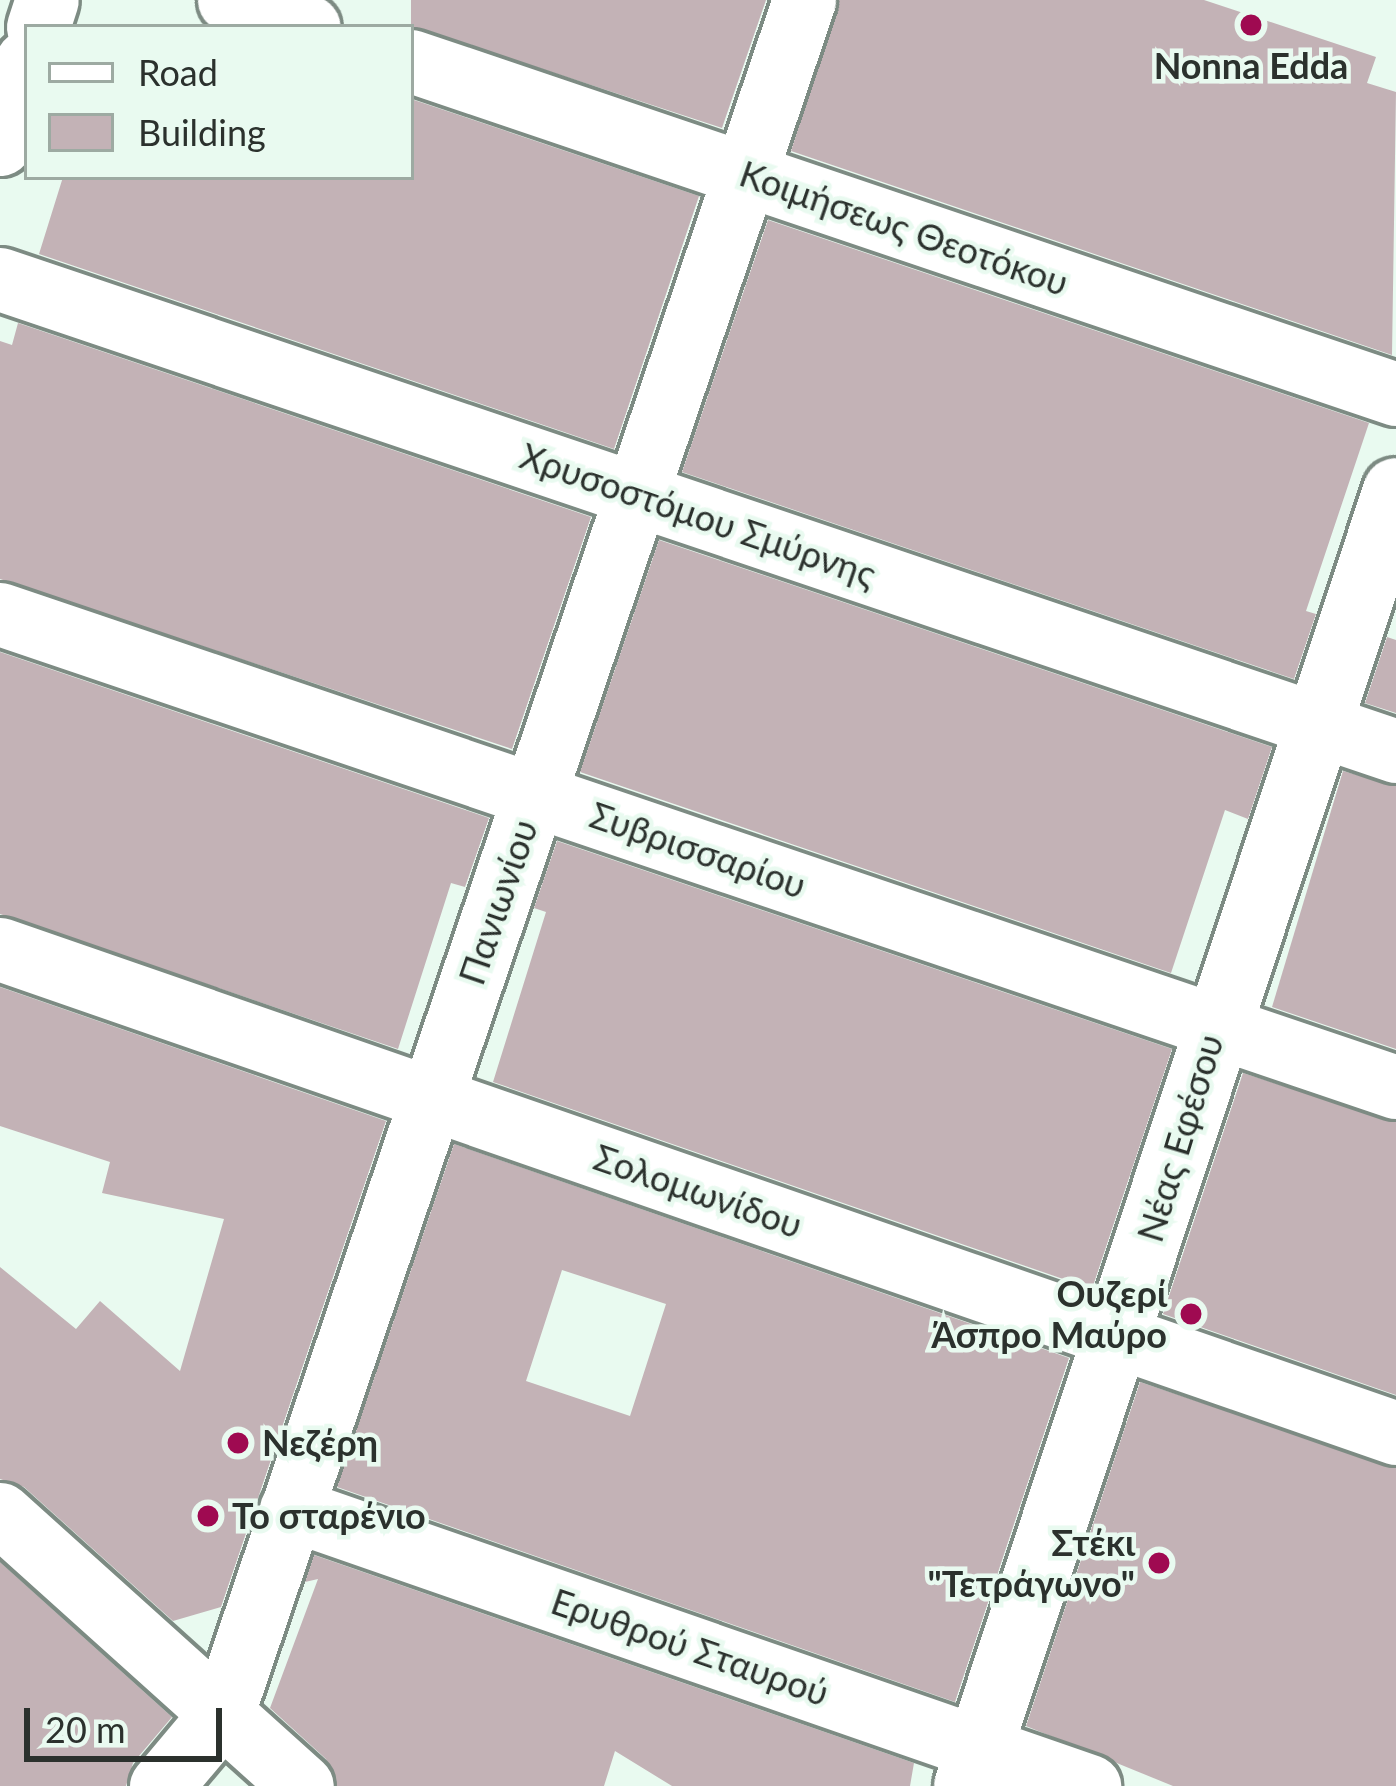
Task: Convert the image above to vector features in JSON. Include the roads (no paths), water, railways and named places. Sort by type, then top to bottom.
[{"type":"street","points":[[230,0],[300,24]]},
{"type":"street","name":"Πανιωνίου","points":[[161,1786],[223,1712],[804,0]]},
{"type":"street","name":"Κοιμήσεως Θεοτόκου","points":[[414,62],[1396,394]]},
{"type":"street","points":[[0,144],[24,70]]},
{"type":"street","name":"Χρυσοστόμου Σμύρνης","points":[[0,278],[1396,751]]},
{"type":"street","name":"Νέας Εφέσου","points":[[976,1768],[1215,1025],[1396,491]]},
{"type":"street","name":"Συβρισσαρίου","points":[[0,614],[1396,1087]]},
{"type":"street","name":"Σολομωνίδου","points":[[0,949],[1396,1433]]},
{"type":"street","name":"Ερυθρού Σταυρού","points":[[291,1509],[976,1768],[1088,1786]]},
{"type":"street","points":[[0,1514],[302,1786]]},
{"type":"place","name":"Nonna Edda","points":[[1251,25]]},
{"type":"place","name":"Ουζερί Άσπρο Μαύρο","points":[[1191,1314]]},
{"type":"place","name":"Νεζέρη","points":[[238,1443]]},
{"type":"place","name":"Το σταρένιο","points":[[208,1516]]},
{"type":"place","name":"Στέκι \"Τετράγωνο\"","points":[[1159,1563]]}]
